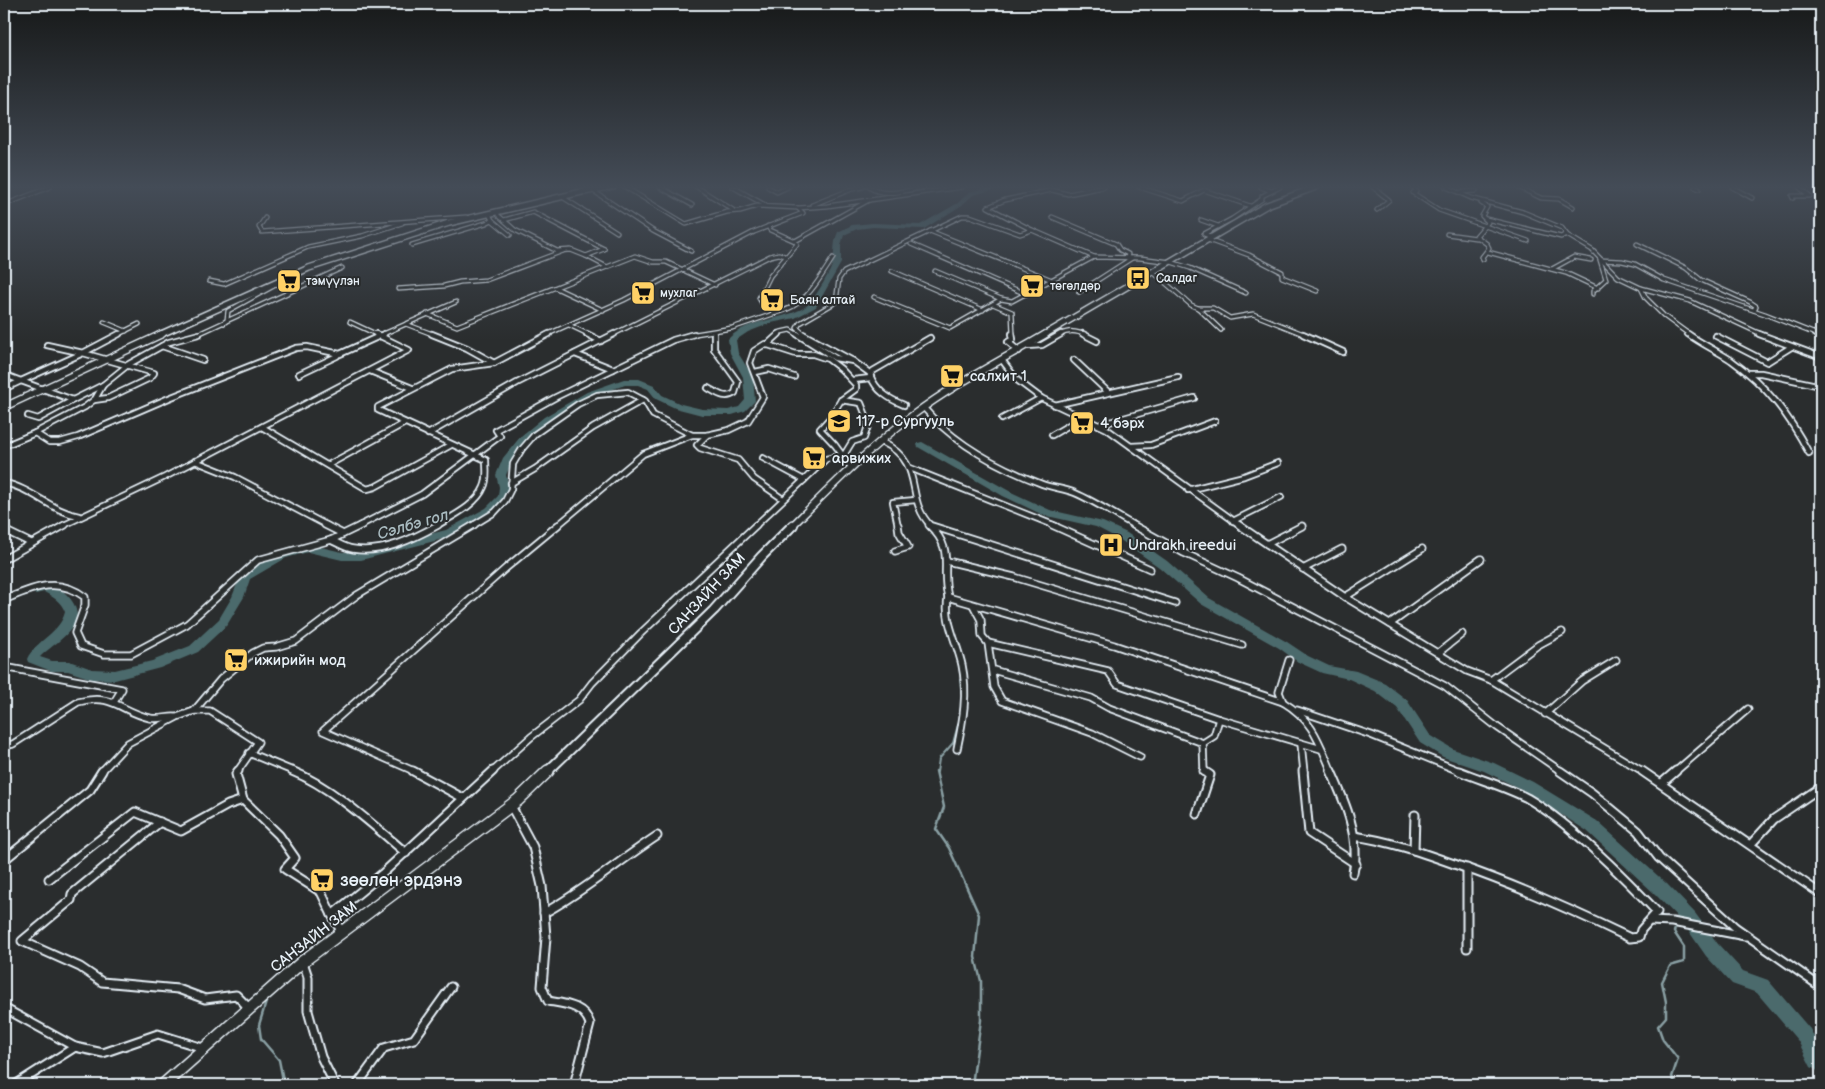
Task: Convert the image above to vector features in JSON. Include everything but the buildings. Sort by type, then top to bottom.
[{"type":"main road","points":[[4,407],[287,277],[355,252],[402,238]]},
{"type":"main road","name":"САНЗАЙН ЗАМ","points":[[163,1085],[302,962],[510,806],[640,684],[714,610],[762,556],[851,467],[924,408],[1002,360],[1210,239]]},
{"type":"street","points":[[209,281],[224,284],[308,247],[353,238]]},
{"type":"street","points":[[412,245],[435,238]]},
{"type":"street","points":[[528,238],[557,252],[571,250],[607,267]]},
{"type":"street","points":[[583,238],[604,249],[586,256]]},
{"type":"street","points":[[666,238],[691,251]]},
{"type":"street","points":[[331,540],[351,548],[368,548],[410,539],[434,528],[473,501],[484,488],[486,460],[377,409],[412,388],[452,369],[494,363],[683,270],[743,238]]},
{"type":"street","points":[[790,238],[795,240]]},
{"type":"street","points":[[795,240],[799,238]]},
{"type":"street","points":[[904,405],[888,398],[871,376],[853,361],[800,331],[797,326],[835,303],[838,297],[838,279],[844,272],[916,238]]},
{"type":"street","points":[[947,238],[1052,280]]},
{"type":"street","points":[[1051,238],[1094,256],[1170,262],[1190,268],[1246,293]]},
{"type":"street","points":[[1101,238],[1119,246],[1120,250],[1128,254],[1128,258]]},
{"type":"street","points":[[1476,238],[1487,244],[1488,252]]},
{"type":"street","points":[[1521,238],[1528,240]]},
{"type":"street","points":[[1572,238],[1592,250],[1618,277],[1641,288],[1690,301],[1730,322],[1821,357]]},
{"type":"street","points":[[1210,239],[1282,272],[1282,277],[1317,291]]},
{"type":"street","points":[[776,313],[772,308],[762,303],[759,298],[768,279],[785,256],[796,246],[795,240]]},
{"type":"street","points":[[911,244],[1026,294]]},
{"type":"street","points":[[1637,244],[1686,268],[1701,280],[1750,302],[1756,306],[1754,310]]},
{"type":"street","points":[[398,289],[444,286],[460,282],[486,280],[563,251]]},
{"type":"street","points":[[1483,259],[1482,257],[1488,252]]},
{"type":"street","points":[[1488,252],[1552,269],[1598,288]]},
{"type":"street","points":[[428,434],[517,383],[774,254],[785,256]]},
{"type":"street","points":[[427,314],[456,326],[635,256],[653,262],[664,262],[715,285]]},
{"type":"street","points":[[934,271],[1001,299],[1012,301],[1094,256]]},
{"type":"street","points":[[1552,269],[1574,257],[1591,260]]},
{"type":"street","points":[[4,600],[42,585],[57,585],[70,588],[84,597],[86,605],[75,632],[81,646],[104,654],[132,654],[188,624],[258,560],[331,540],[422,494],[477,455],[500,436],[496,430],[673,340],[702,332],[714,332],[732,328],[786,311],[807,295],[833,258]]},
{"type":"street","points":[[1079,292],[1133,258]]},
{"type":"street","points":[[1593,294],[1606,280],[1606,273],[1600,264],[1600,260]]},
{"type":"street","points":[[1600,260],[1634,264],[1668,282],[1731,304],[1775,316],[1821,337]]},
{"type":"street","points":[[28,416],[38,419],[104,384],[129,364],[162,346],[223,324],[342,268]]},
{"type":"street","points":[[892,271],[983,310]]},
{"type":"street","points":[[1153,272],[1191,305],[1198,308],[1213,308],[1230,318],[1253,314],[1343,352]]},
{"type":"street","points":[[223,324],[227,320],[228,311],[274,287],[287,277]]},
{"type":"street","points":[[556,288],[603,310]]},
{"type":"street","points":[[1641,288],[1646,298],[1664,316],[1704,346],[1729,359],[1770,393],[1780,410],[1795,427],[1809,453]]},
{"type":"street","points":[[874,297],[950,328],[1001,299]]},
{"type":"street","points":[[299,374],[378,336],[456,302]]},
{"type":"street","points":[[993,304],[1012,312],[1013,339],[1008,342],[1019,351]]},
{"type":"street","points":[[1198,308],[1200,313],[1221,330]]},
{"type":"street","points":[[104,322],[126,331]]},
{"type":"street","points":[[4,559],[80,516],[104,507],[409,350],[350,322]]},
{"type":"street","points":[[4,389],[139,324]]},
{"type":"street","points":[[406,324],[467,348],[494,363]]},
{"type":"street","points":[[569,325],[601,341]]},
{"type":"street","points":[[194,711],[221,679],[253,653],[263,648],[276,648],[296,641],[357,595],[495,512],[505,501],[511,489],[513,464],[528,441],[578,404],[597,395],[628,392],[643,400],[652,410],[653,415],[692,434],[707,435],[728,430],[748,421],[760,406],[763,397],[757,387],[755,372],[750,363],[754,351],[767,345],[781,332],[790,330],[835,358],[853,361]]},
{"type":"street","points":[[1028,346],[1038,347],[1067,332],[1074,331],[1097,341]]},
{"type":"street","points":[[708,388],[725,397],[731,397],[735,393],[738,382],[714,350],[714,332]]},
{"type":"street","points":[[1716,336],[1767,362],[1791,347]]},
{"type":"street","points":[[853,380],[871,376],[930,338]]},
{"type":"street","points":[[48,345],[129,364],[154,373],[154,375],[108,398],[94,400]]},
{"type":"street","points":[[767,345],[796,354],[813,354],[828,359],[856,384],[856,389],[842,400],[820,429],[844,455],[851,467]]},
{"type":"street","points":[[162,346],[203,360]]},
{"type":"street","points":[[35,433],[49,442],[60,442],[78,437],[169,398],[301,346],[334,355],[340,354]]},
{"type":"street","points":[[575,354],[613,369]]},
{"type":"street","points":[[1002,360],[1007,370],[1017,380],[1041,398],[1080,418],[1099,424],[1188,490],[1345,597],[1467,671],[1491,680],[1662,783],[1821,894]]},
{"type":"street","points":[[1074,360],[1108,392]]},
{"type":"street","points":[[755,372],[762,368],[770,368],[794,377]]},
{"type":"street","points":[[370,371],[412,388]]},
{"type":"street","points":[[1748,374],[1761,374],[1821,386]]},
{"type":"street","points":[[5,375],[73,400]]},
{"type":"street","points":[[1055,405],[1178,377]]},
{"type":"street","points":[[4,446],[70,416],[94,400],[104,384]]},
{"type":"street","points":[[1002,419],[1041,398]]},
{"type":"street","points":[[1099,424],[1194,398]]},
{"type":"street","points":[[511,483],[535,469],[599,425],[643,400]]},
{"type":"street","points":[[842,400],[861,403],[869,423],[864,438],[852,442],[844,455]]},
{"type":"street","points":[[924,408],[932,419],[958,440],[985,455],[1055,489],[1074,492],[1184,553],[1238,578],[1445,686],[1497,727],[1592,793],[1638,831],[1659,858],[1745,936],[1821,987]]},
{"type":"street","points":[[1052,435],[1080,418]]},
{"type":"street","points":[[1131,446],[1152,445],[1215,421]]},
{"type":"street","points":[[328,465],[405,423]]},
{"type":"street","points":[[262,427],[328,465],[366,490],[451,445]]},
{"type":"street","points":[[463,798],[425,776],[323,731],[506,568],[643,454],[692,434]]},
{"type":"street","points":[[707,435],[698,442],[697,445],[700,448],[738,460],[754,479],[783,499]]},
{"type":"street","points":[[882,442],[898,452],[910,468],[915,485],[918,511],[927,524],[941,535],[947,561],[946,590],[948,597],[946,610],[959,653],[966,701],[964,720],[957,749]]},
{"type":"street","points":[[332,915],[406,853],[463,798],[526,742],[552,723],[588,691],[598,677],[641,633],[804,480],[822,460],[831,456],[844,455]]},
{"type":"street","points":[[763,458],[804,480]]},
{"type":"street","points":[[195,460],[235,477],[343,534]]},
{"type":"street","points":[[1188,490],[1244,476],[1278,463]]},
{"type":"street","points":[[910,468],[1066,530],[1150,569]]},
{"type":"street","points":[[4,483],[14,484],[55,510],[69,516],[80,516]]},
{"type":"street","points":[[1234,521],[1281,496]]},
{"type":"street","points":[[895,551],[908,547],[899,532],[893,502],[916,500]]},
{"type":"street","points":[[927,524],[1175,603]]},
{"type":"street","points":[[1267,544],[1302,526]]},
{"type":"street","points":[[4,530],[31,543]]},
{"type":"street","points":[[1303,569],[1342,549]]},
{"type":"street","points":[[1345,597],[1422,549]]},
{"type":"street","points":[[1390,624],[1481,560]]},
{"type":"street","points":[[947,561],[1014,577],[1242,645]]},
{"type":"street","points":[[948,597],[1114,645],[1283,702],[1296,710],[1371,735],[1526,798],[1566,826],[1657,912],[1641,930],[1639,937],[1630,938],[1529,891],[1467,868],[1414,850],[1354,836]]},
{"type":"street","points":[[972,605],[981,618],[984,630],[982,636],[988,643],[990,667],[993,670],[993,684],[1002,701],[1092,733],[1140,757]]},
{"type":"street","points":[[1491,680],[1538,645],[1562,632]]},
{"type":"street","points":[[1438,653],[1462,634]]},
{"type":"street","points":[[988,643],[1108,671],[1118,684],[1182,704],[1219,719],[1321,749]]},
{"type":"street","points":[[1283,702],[1279,692],[1289,660]]},
{"type":"street","points":[[1545,714],[1582,681],[1616,660]]},
{"type":"street","points":[[4,667],[122,690],[114,702]]},
{"type":"street","points":[[993,670],[1091,698],[1109,708],[1202,743]]},
{"type":"street","points":[[4,746],[13,744],[78,702],[99,697],[114,702],[135,714],[152,719],[177,717]]},
{"type":"street","points":[[1662,783],[1748,709]]},
{"type":"street","points":[[1296,710],[1314,732],[1336,779],[1354,836],[1356,864],[1353,873]]},
{"type":"street","points":[[4,860],[90,790],[102,770],[128,743],[177,717],[194,711],[210,711],[258,742],[236,774],[243,800],[279,835],[295,858],[285,869],[321,892],[341,931]]},
{"type":"street","points":[[1202,743],[1214,736],[1219,719]]},
{"type":"street","points":[[1197,814],[1210,774],[1204,772],[1202,743]]},
{"type":"street","points":[[1302,744],[1309,833],[1356,864]]},
{"type":"street","points":[[249,753],[305,776],[358,813],[406,853]]},
{"type":"street","points":[[1751,844],[1766,826],[1821,786]]},
{"type":"street","points":[[49,879],[134,812],[181,831],[228,805],[243,800]]},
{"type":"street","points":[[510,806],[533,847],[542,886],[546,937],[542,987],[548,1001],[583,1009],[589,1014],[590,1024],[574,1085]]},
{"type":"street","points":[[1414,850],[1415,815]]},
{"type":"street","points":[[160,822],[72,894],[71,900],[22,941],[80,967],[102,982],[178,989],[198,998],[236,994],[248,1008]]},
{"type":"street","points":[[544,913],[570,899],[614,864],[658,836]]},
{"type":"street","points":[[1467,868],[1467,948]]},
{"type":"street","points":[[1650,920],[1662,919],[1696,928],[1745,936]]},
{"type":"street","points":[[302,962],[308,977],[308,1011],[321,1057],[335,1085]]},
{"type":"street","points":[[357,1085],[384,1048],[398,1045],[414,1038],[451,987]]},
{"type":"street","points":[[4,1008],[75,1047],[103,1053],[158,1034],[204,1048]]},
{"type":"street","points":[[15,1085],[75,1047]]},
{"type":"waterway","name":"Сэлбэ гол","points":[[36,590],[45,587],[60,595],[68,604],[71,612],[64,628],[36,653],[33,659],[51,666],[69,666],[92,674],[115,675],[155,665],[194,649],[223,622],[238,597],[245,577],[282,555],[308,548],[342,556],[361,556],[450,533],[490,510],[503,497],[504,487],[501,475],[508,458],[524,438],[547,419],[590,394],[624,382],[639,382],[651,387],[659,397],[678,406],[702,412],[729,413],[742,409],[750,401],[748,377],[734,353],[732,339],[745,330],[769,321],[792,316],[813,305],[837,263],[837,245],[840,238]]},
{"type":"waterway","points":[[922,445],[1007,494],[1047,513],[1099,524],[1123,536],[1163,564],[1205,601],[1283,645],[1303,659],[1327,670],[1351,674],[1380,687],[1402,704],[1425,739],[1448,753],[1489,767],[1528,786],[1592,826],[1661,889],[1689,918],[1712,950],[1738,978],[1762,986],[1804,1035],[1817,1061],[1821,1064]]},
{"type":"waterway","points":[[960,680],[962,697]]},
{"type":"waterway","points":[[937,772],[939,759],[953,743],[961,714]]},
{"type":"waterway","points":[[936,771],[944,807],[936,829],[949,848],[979,915],[975,957],[981,981],[981,1020],[972,1085]]},
{"type":"waterway","points":[[1677,920],[1680,908]]},
{"type":"waterway","points":[[1676,925],[1674,932],[1684,947],[1684,962],[1670,966],[1662,982],[1666,1002],[1666,1017],[1658,1026],[1663,1040],[1678,1059],[1672,1077],[1677,1085]]},
{"type":"waterway","points":[[267,999],[259,1025],[261,1039],[279,1060],[284,1085]]},
{"type":"place","name":"Салдаг","points":[[1138,278]]},
{"type":"place","name":"тэмүүлэн","points":[[289,281]]},
{"type":"place","name":"төгөлдөр","points":[[1032,286]]},
{"type":"place","name":"мухлаг","points":[[643,293]]},
{"type":"place","name":"Баян алтай","points":[[772,300]]},
{"type":"place","name":"салхит 1","points":[[952,376]]},
{"type":"place","name":"117-р Сургууль","points":[[839,421]]},
{"type":"place","name":"4 бэрх","points":[[1082,423]]},
{"type":"place","name":"арвижих","points":[[814,458]]},
{"type":"place","name":"Undrakh ireedui","points":[[1111,545]]},
{"type":"place","name":"ижирийн мод","points":[[236,660]]},
{"type":"place","name":"зөөлөн эрдэнэ","points":[[322,880]]}]
